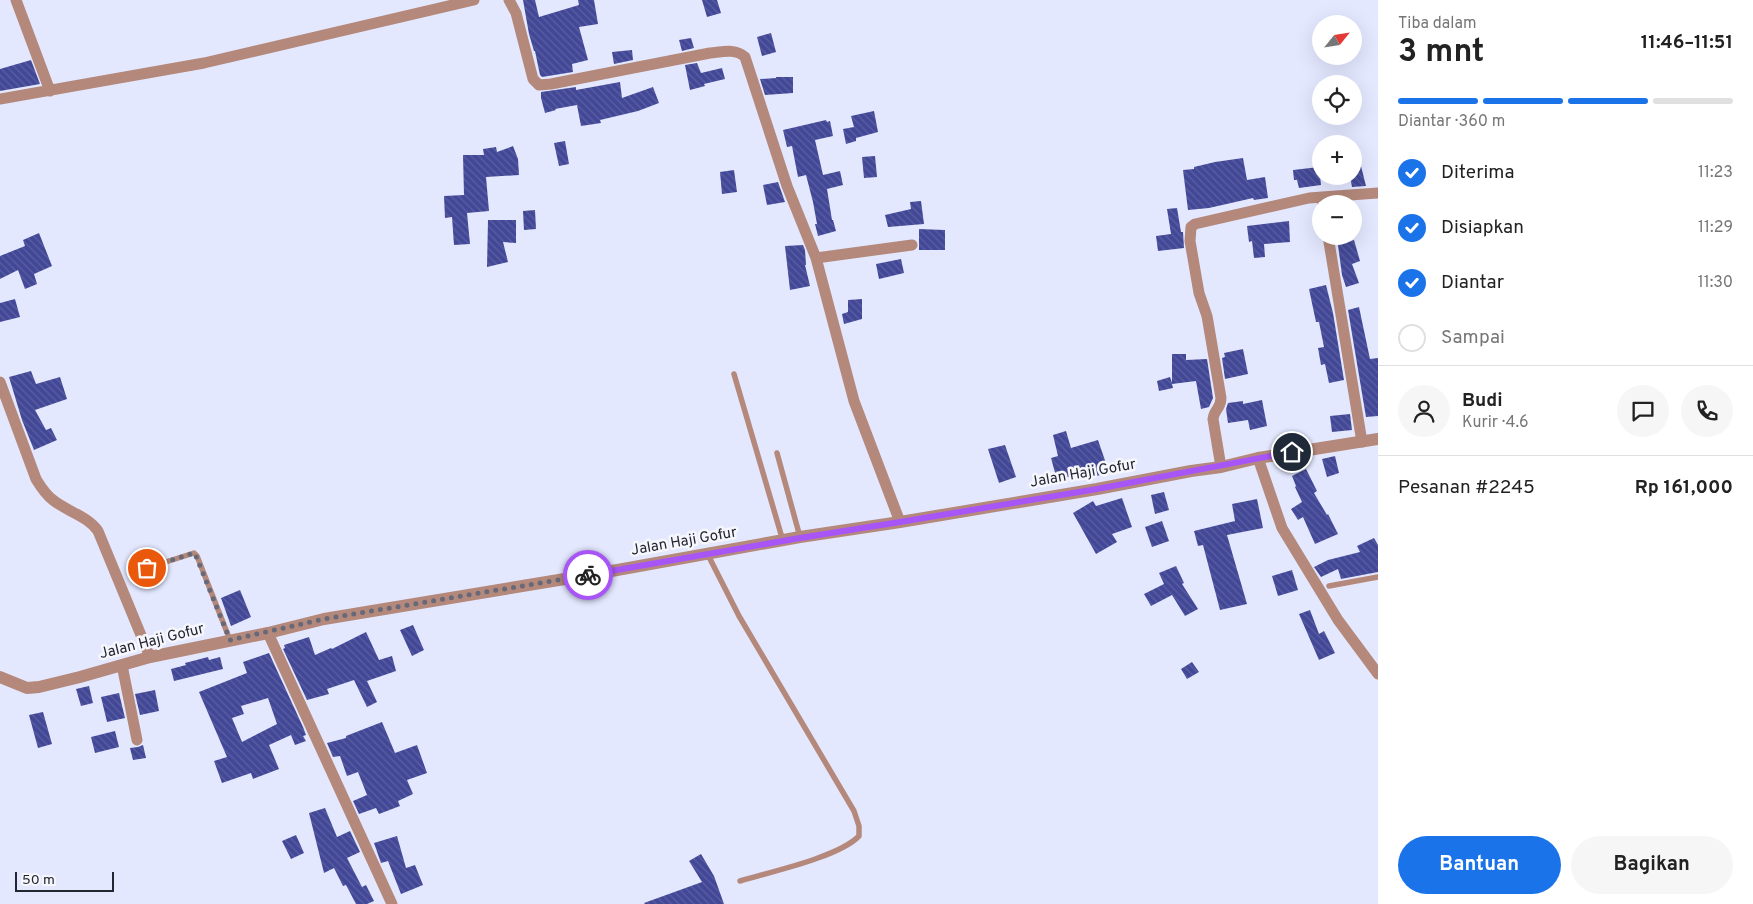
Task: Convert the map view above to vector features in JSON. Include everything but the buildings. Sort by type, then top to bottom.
[{"type":"street","points":[[16,0],[50,91]]},
{"type":"street","points":[[0,99],[204,63],[474,0]]},
{"type":"street","points":[[509,0],[515,10],[533,79],[539,85],[710,53],[733,51],[742,54],[748,63],[787,186],[816,258],[854,401],[900,522]]},
{"type":"street","points":[[1362,195],[1378,193]]},
{"type":"street","points":[[1221,467],[1213,419],[1213,413],[1221,405],[1221,398],[1206,316],[1198,293],[1190,241],[1192,227],[1195,224],[1312,198]]},
{"type":"street","points":[[816,258],[912,245]]},
{"type":"street","points":[[1329,245],[1362,442]]},
{"type":"street","points":[[0,382],[36,479],[41,488],[54,502],[89,522],[98,531],[150,657]]},
{"type":"street","name":"Jalan Haji Gofur","points":[[0,677],[21,686],[32,688],[80,677],[150,657],[324,619],[1221,467],[1258,458],[1378,440]]},
{"type":"street","points":[[1258,458],[1282,528],[1338,620],[1378,674]]},
{"type":"street","points":[[268,632],[392,904]]},
{"type":"street","points":[[122,665],[138,740]]},
{"type":"lane","points":[[734,374],[783,541]]},
{"type":"lane","points":[[777,453],[800,538]]},
{"type":"lane","points":[[131,573],[194,553],[230,640]]},
{"type":"lane","points":[[708,555],[739,616],[854,811],[859,826],[859,836],[848,845],[828,854],[740,881]]},
{"type":"lane","points":[[1329,586],[1378,577]]},
{"type":"way so far","points":[[147,568],[194,553],[230,640],[324,619],[588,575]]},
{"type":"route","points":[[588,575],[1097,489],[1221,467],[1292,452]]}]
